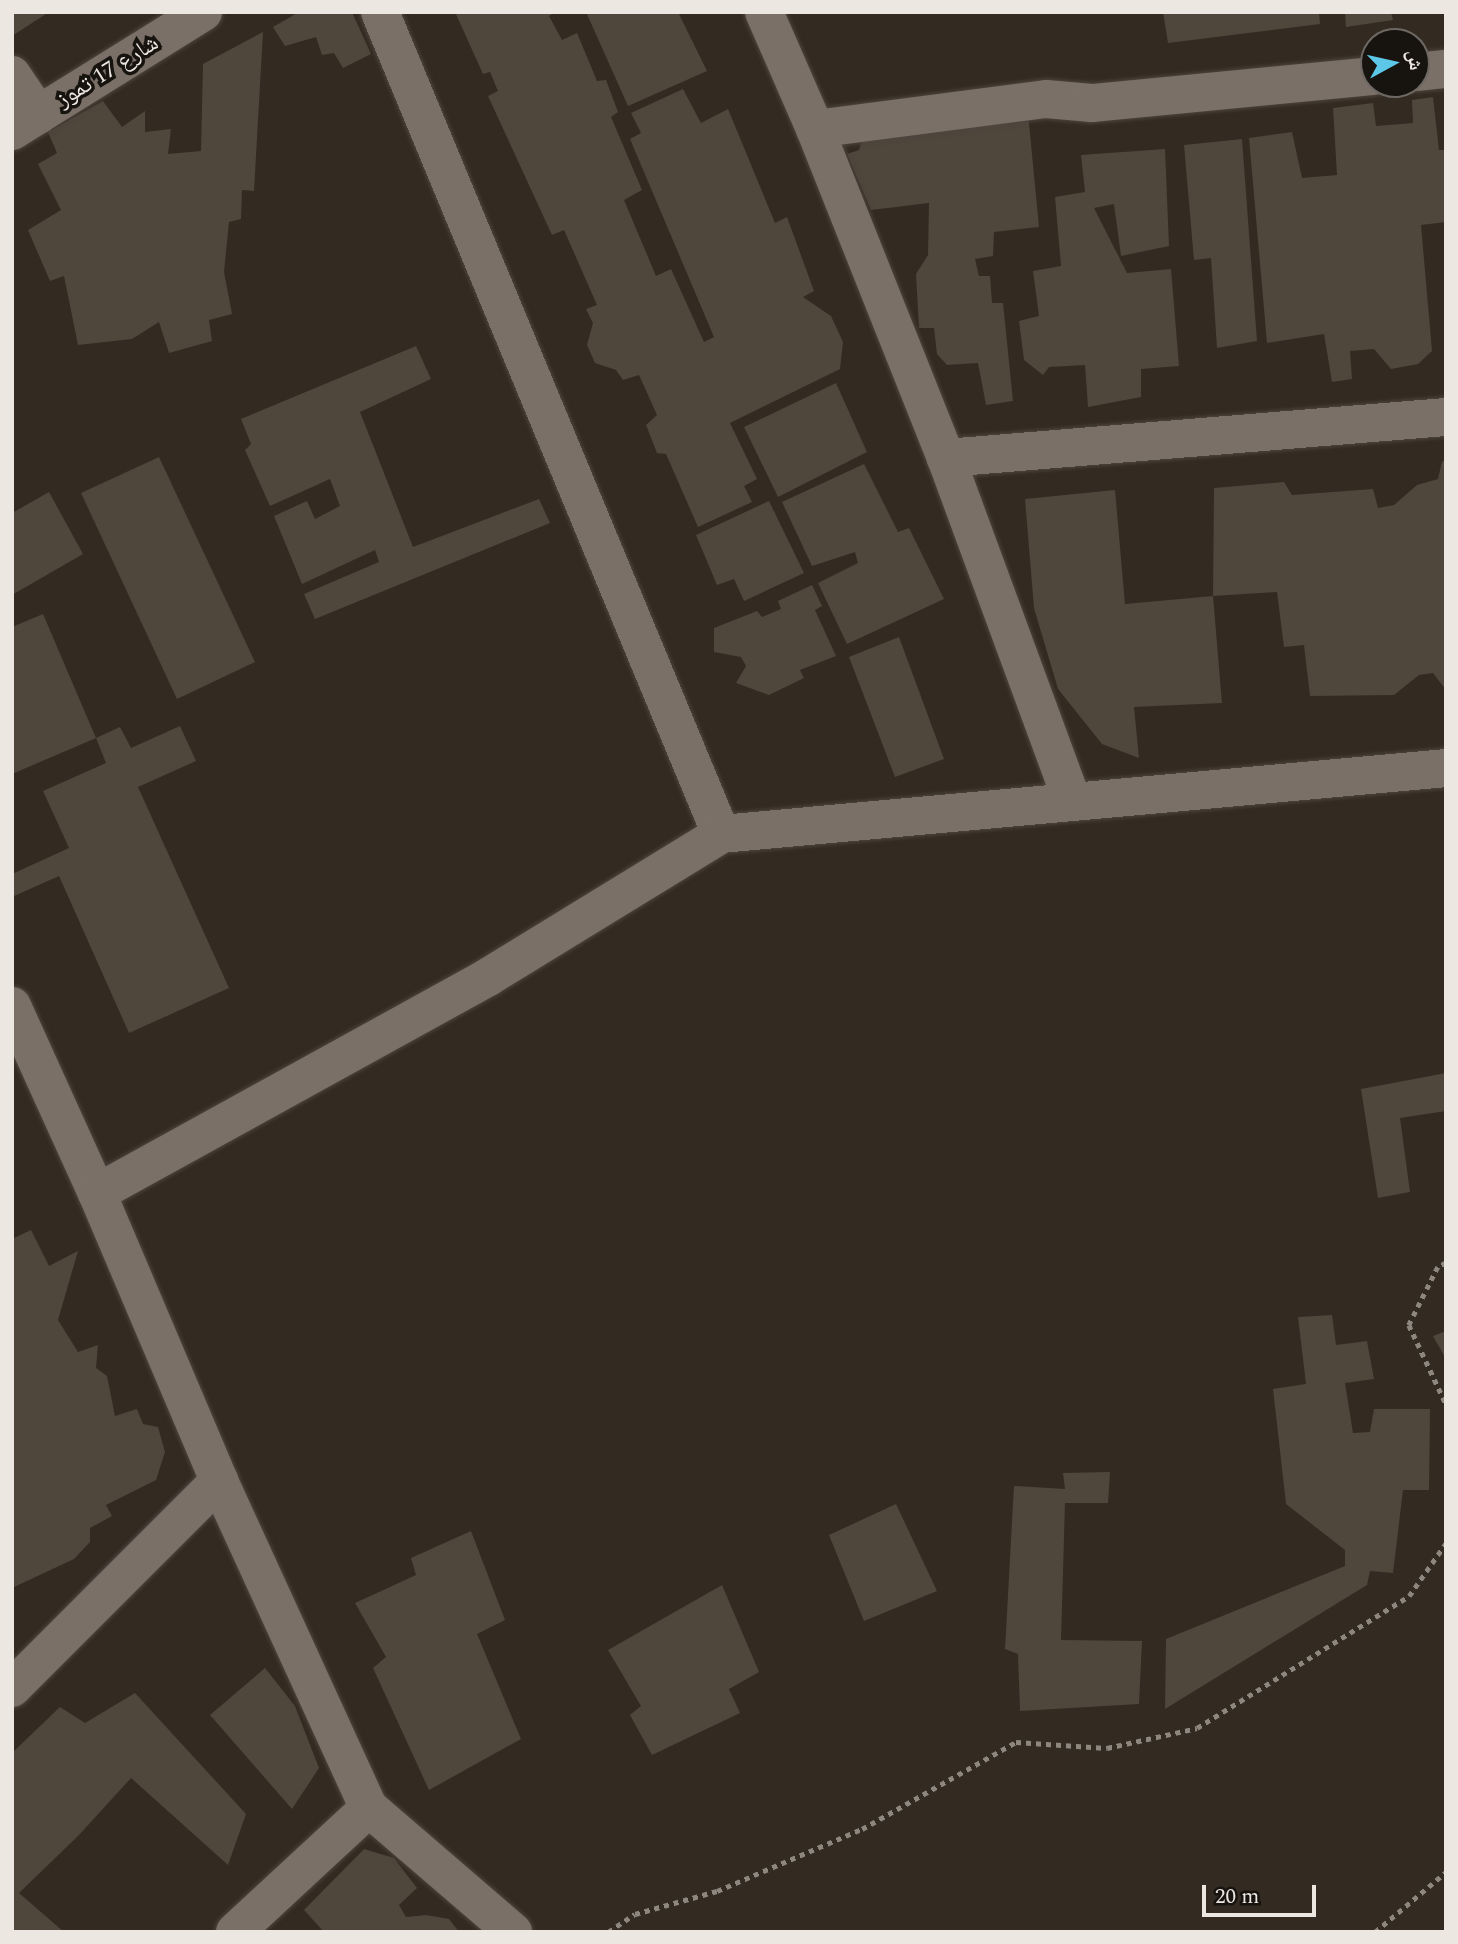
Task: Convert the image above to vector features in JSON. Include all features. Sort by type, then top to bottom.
[{"type":"street","name":"شارع 17 تموز","points":[[26,123],[203,12]]},
{"type":"street","points":[[380,12],[721,834]]},
{"type":"street","points":[[764,12],[815,129],[946,458],[1072,801]]},
{"type":"street","points":[[12,75],[26,123]]},
{"type":"street","points":[[815,129],[1045,99],[1092,103],[1360,77]]},
{"type":"street","points":[[946,458],[1446,417]]},
{"type":"street","points":[[97,1193],[488,977],[721,834],[1446,768]]},
{"type":"street","points":[[12,1006],[97,1193],[219,1481],[369,1808],[513,1932]]},
{"type":"street","points":[[12,1688],[219,1481]]},
{"type":"street","points":[[235,1932],[369,1808]]},
{"type":"path","points":[[1446,1263],[1438,1267],[1409,1325],[1446,1404]]},
{"type":"path","points":[[608,1932],[635,1914],[717,1891],[862,1829],[1016,1742],[1107,1748],[1197,1728],[1409,1596],[1446,1543]]},
{"type":"path","points":[[1375,1932],[1446,1872]]},
{"type":"building","points":[[12,12],[49,12],[12,36]]},
{"type":"building","points":[[299,12],[352,12],[371,54],[343,68],[334,53],[322,55],[316,37],[285,46],[273,27]]},
{"type":"building","points":[[455,12],[555,12],[549,16],[562,40],[577,33],[597,81],[606,80],[618,112],[611,117],[642,190],[624,200],[656,276],[671,269],[704,342],[714,337],[630,139],[641,133],[631,113],[683,89],[701,123],[728,109],[775,223],[787,217],[814,291],[803,297],[831,316],[843,342],[840,369],[730,423],[757,479],[744,486],[752,502],[698,527],[666,454],[657,453],[646,425],[657,415],[639,375],[623,380],[616,370],[595,363],[587,345],[593,323],[586,309],[597,305],[564,230],[552,235],[488,96],[498,91],[490,72],[483,74]]},
{"type":"building","points":[[586,12],[678,12],[707,71],[628,106]]},
{"type":"building","points":[[1163,12],[1319,12],[1320,24],[1168,43]]},
{"type":"building","points":[[1345,12],[1391,12],[1393,20],[1346,27]]},
{"type":"building","points":[[263,32],[254,191],[242,190],[241,219],[229,222],[224,272],[232,314],[209,320],[212,341],[169,353],[159,322],[132,339],[78,345],[64,276],[50,281],[28,230],[61,210],[38,164],[57,153],[48,132],[103,101],[122,127],[145,111],[145,132],[171,129],[168,154],[201,151],[203,64]]},
{"type":"building","points":[[1433,97],[1439,150],[1446,150],[1446,222],[1421,225],[1432,351],[1418,364],[1391,369],[1374,349],[1350,351],[1352,379],[1332,382],[1324,334],[1267,343],[1249,138],[1292,132],[1302,178],[1337,175],[1333,108],[1373,103],[1376,126],[1413,123],[1412,100]]},
{"type":"building","points":[[1028,113],[1039,227],[994,232],[993,256],[975,259],[979,276],[990,276],[992,303],[1003,303],[1013,401],[986,405],[978,363],[947,365],[937,354],[934,328],[919,328],[916,274],[928,255],[929,203],[871,210],[847,154],[859,150],[863,136]]},
{"type":"building","points":[[1242,139],[1257,341],[1217,348],[1211,258],[1194,260],[1184,145]]},
{"type":"building","points":[[1165,149],[1169,246],[1121,256],[1114,204],[1094,208],[1127,273],[1171,269],[1179,366],[1141,369],[1141,397],[1088,407],[1085,365],[1049,367],[1043,375],[1024,360],[1019,321],[1039,316],[1033,271],[1061,266],[1055,197],[1085,192],[1081,155]]},
{"type":"building","points":[[416,346],[431,379],[360,412],[413,547],[539,499],[550,523],[315,619],[304,594],[379,562],[375,550],[302,584],[274,516],[307,501],[315,519],[340,506],[330,479],[270,506],[245,450],[251,444],[241,419]]},
{"type":"building","points":[[836,383],[867,452],[778,497],[744,427]]},
{"type":"building","points":[[159,457],[255,662],[177,699],[81,493]]},
{"type":"building","points":[[1442,461],[1446,461],[1446,690],[1433,673],[1419,675],[1394,695],[1310,696],[1304,645],[1284,647],[1277,592],[1213,596],[1214,488],[1284,482],[1292,495],[1373,489],[1378,508],[1394,505],[1417,485],[1438,479]]},
{"type":"building","points":[[864,464],[898,532],[909,528],[944,599],[847,644],[818,583],[858,563],[855,552],[812,566],[782,502]]},
{"type":"building","points":[[1115,490],[1125,604],[1213,596],[1222,703],[1134,707],[1139,758],[1102,744],[1058,689],[1034,608],[1025,499]]},
{"type":"building","points":[[49,492],[83,554],[12,595],[12,513]]},
{"type":"building","points":[[769,501],[804,573],[744,601],[734,579],[717,585],[696,535]]},
{"type":"building","points":[[812,585],[822,606],[815,610],[836,656],[800,670],[804,678],[769,695],[736,683],[746,666],[741,657],[714,652],[714,628],[757,611],[762,617],[781,609],[778,601]]},
{"type":"building","points":[[43,614],[96,738],[12,774],[12,627]]},
{"type":"building","points":[[899,637],[944,759],[895,777],[849,657]]},
{"type":"building","points":[[180,726],[196,761],[138,787],[229,988],[129,1033],[59,876],[12,897],[12,874],[69,848],[43,791],[106,763],[96,738],[120,727],[131,748]]},
{"type":"building","points":[[1446,1073],[1446,1111],[1400,1118],[1410,1192],[1378,1198],[1361,1089]]},
{"type":"building","points":[[31,1230],[49,1266],[78,1251],[58,1320],[78,1352],[98,1345],[96,1368],[107,1376],[115,1416],[137,1409],[143,1424],[158,1427],[165,1452],[156,1480],[106,1505],[112,1516],[90,1528],[90,1542],[74,1559],[12,1588],[12,1239]]},
{"type":"building","points":[[1332,1315],[1336,1345],[1367,1341],[1374,1379],[1345,1383],[1353,1433],[1370,1432],[1374,1409],[1430,1409],[1429,1490],[1403,1490],[1393,1573],[1370,1571],[1367,1585],[1165,1709],[1166,1639],[1345,1566],[1345,1550],[1286,1504],[1273,1389],[1306,1384],[1298,1317]]},
{"type":"building","points":[[1446,1331],[1446,1359],[1433,1336]]},
{"type":"building","points":[[1110,1472],[1108,1503],[1065,1503],[1061,1640],[1142,1641],[1139,1704],[1020,1711],[1018,1654],[1005,1649],[1014,1486],[1065,1489],[1063,1473]]},
{"type":"building","points":[[896,1504],[937,1591],[864,1621],[829,1535]]},
{"type":"building","points":[[471,1531],[505,1620],[477,1634],[521,1739],[429,1790],[373,1668],[386,1657],[355,1603],[416,1575],[411,1558]]},
{"type":"building","points":[[722,1585],[759,1672],[729,1689],[740,1713],[652,1755],[630,1715],[641,1706],[608,1650]]},
{"type":"building","points":[[265,1668],[295,1706],[319,1768],[292,1809],[210,1715]]},
{"type":"building","points":[[135,1693],[246,1814],[228,1865],[131,1778],[79,1835],[19,1893],[64,1932],[12,1932],[12,1753],[60,1707],[85,1723]]},
{"type":"building","points":[[364,1849],[394,1858],[417,1888],[399,1905],[406,1917],[426,1915],[449,1919],[459,1932],[324,1932],[304,1910]]}]
